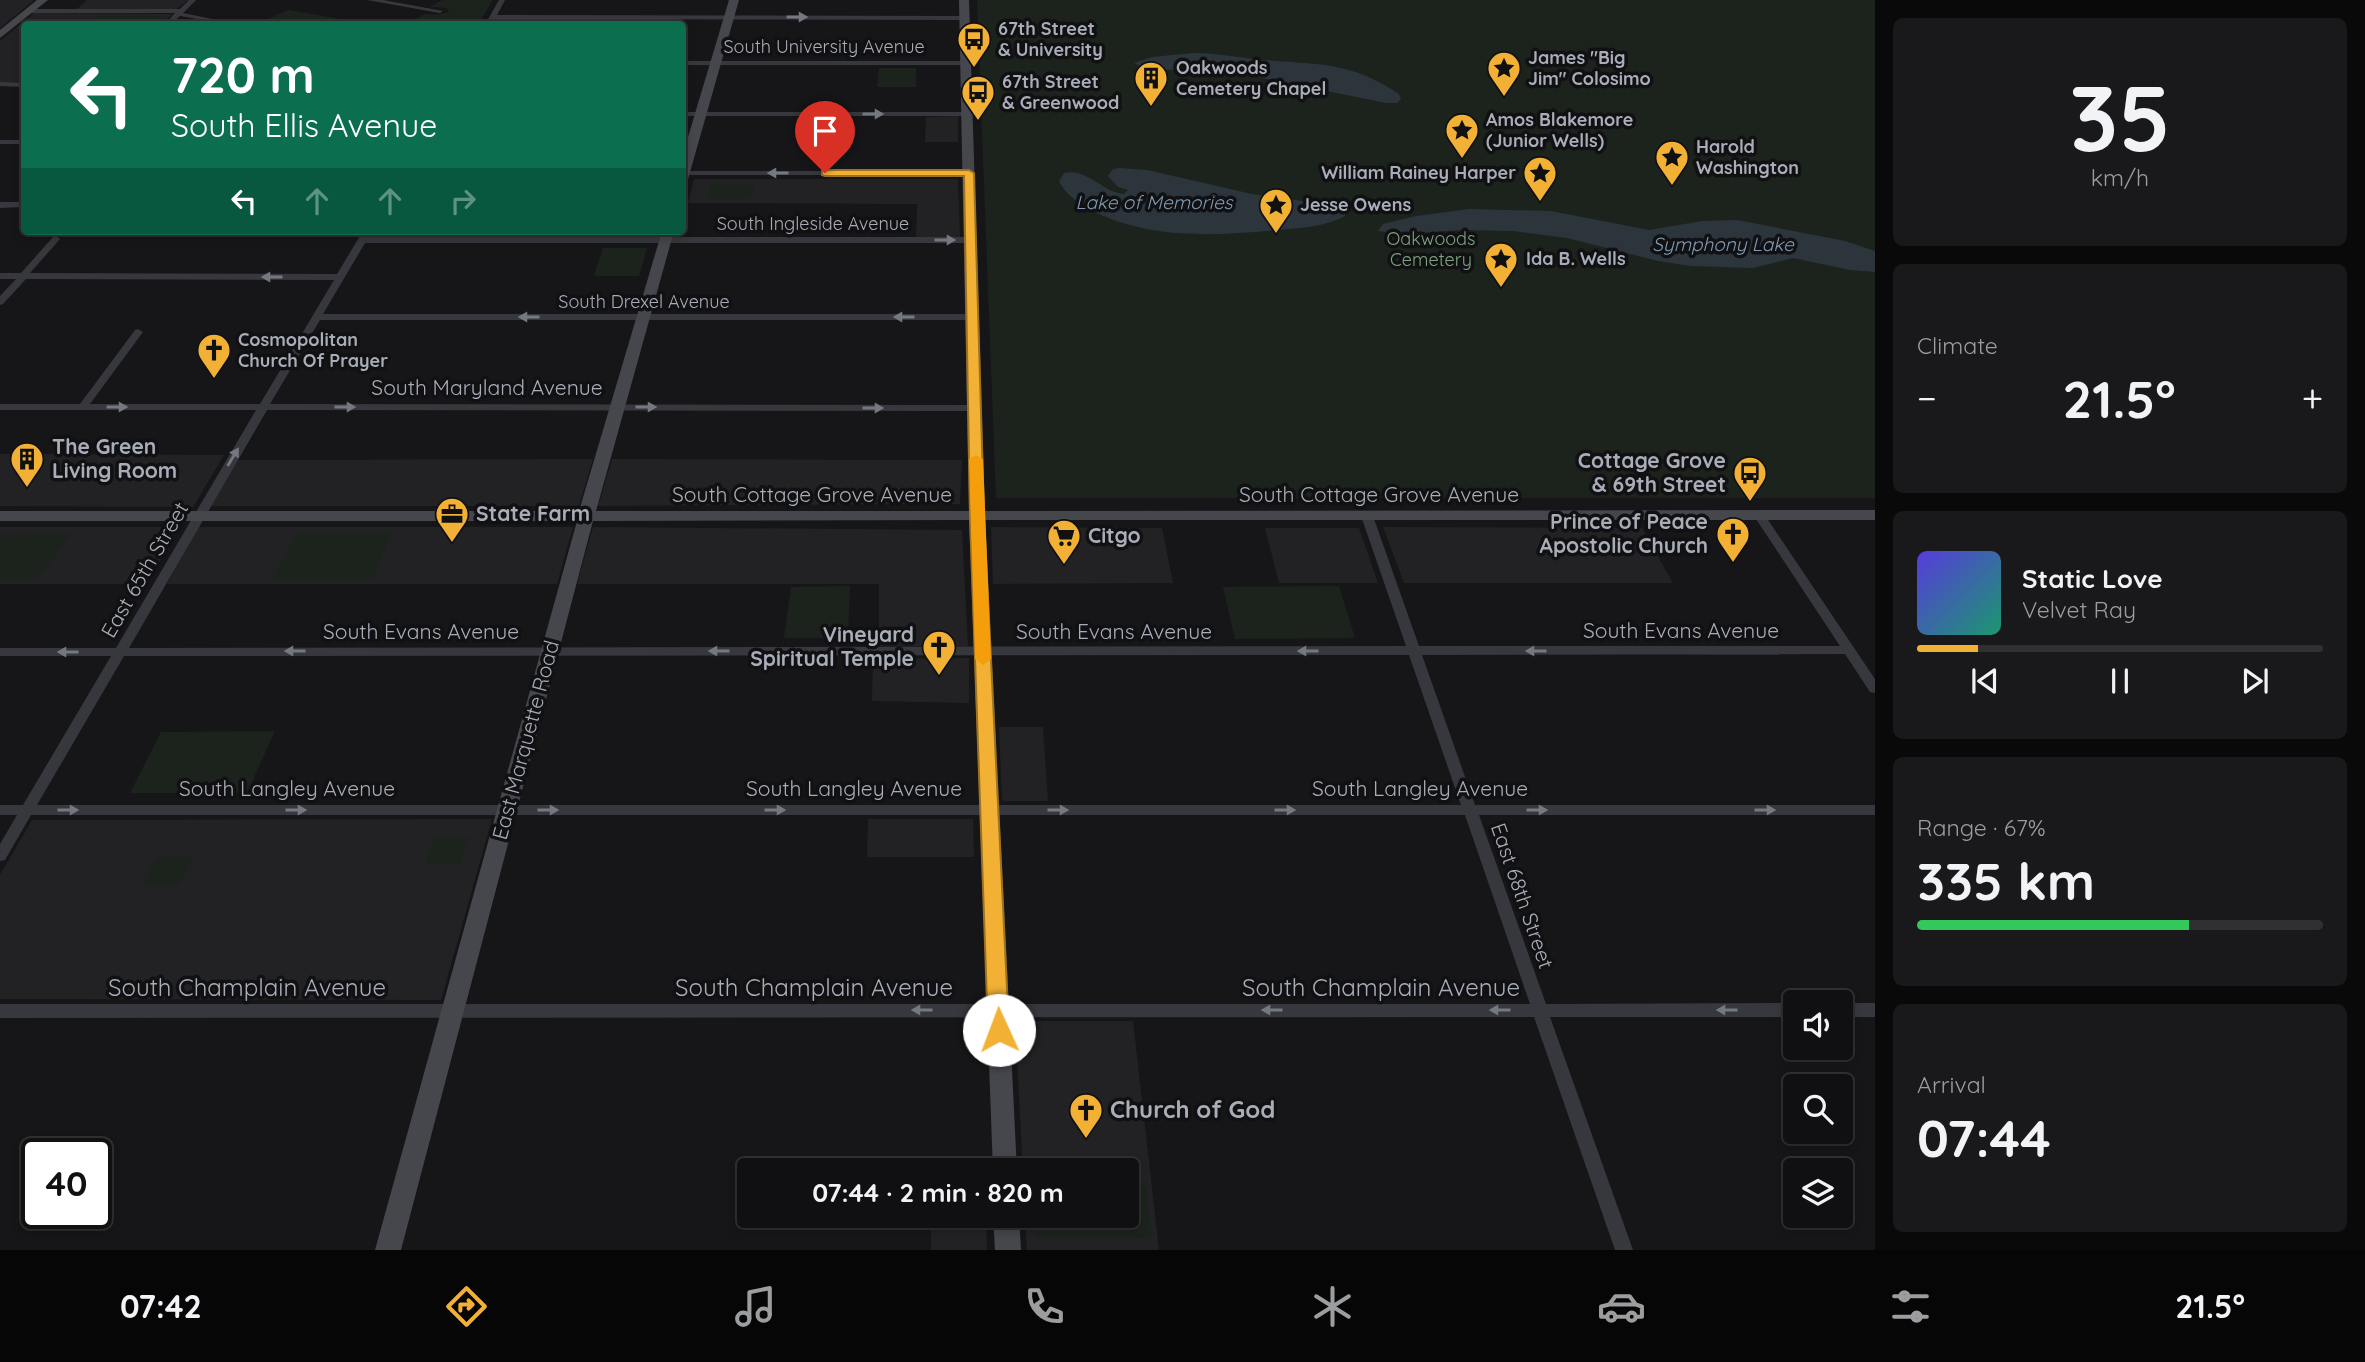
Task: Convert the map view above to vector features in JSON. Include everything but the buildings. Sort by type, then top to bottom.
[{"type":"street","points":[[1,33],[43,0]]},
{"type":"street","points":[[171,21],[193,0]]},
{"type":"street","points":[[370,0],[440,11]]},
{"type":"street","points":[[490,21],[502,0]]},
{"type":"street","points":[[686,165],[734,0]]},
{"type":"street","points":[[964,0],[977,516],[1004,1158]]},
{"type":"street","points":[[29,11],[180,13],[219,21]]},
{"type":"street","points":[[490,21],[729,17],[965,18]]},
{"type":"street","name":"South University Avenue","points":[[686,63],[966,63]]},
{"type":"street","points":[[0,85],[21,85]]},
{"type":"street","points":[[686,114],[967,114]]},
{"type":"street","points":[[0,142],[21,142]]},
{"type":"street","points":[[686,175],[969,173]]},
{"type":"street","points":[[0,205],[21,205]]},
{"type":"street","name":"South Ingleside Avenue","points":[[365,235],[666,235],[970,240]]},
{"type":"street","name":"East 65th Street","points":[[0,856],[365,235]]},
{"type":"street","name":"East Marquette Road","points":[[388,1250],[586,516],[666,235]]},
{"type":"street","points":[[0,302],[56,240]]},
{"type":"street","points":[[0,276],[340,277]]},
{"type":"street","name":"South Drexel Avenue","points":[[316,317],[972,317]]},
{"type":"street","points":[[83,407],[138,332]]},
{"type":"street","name":"South Maryland Avenue","points":[[0,407],[974,408]]},
{"type":"street","name":"South Cottage Grove Avenue","points":[[0,516],[1875,515]]},
{"type":"street","name":"East 68th Street","points":[[1367,516],[1624,1250]]},
{"type":"street","points":[[1760,516],[1875,690]]},
{"type":"street","name":"South Evans Avenue","points":[[0,652],[1849,650]]},
{"type":"street","name":"South Langley Avenue","points":[[0,810],[1875,810]]},
{"type":"street","name":"South Champlain Avenue","points":[[0,1011],[1783,1010]]},
{"type":"street","points":[[1853,1010],[1875,1010]]},
{"type":"street","points":[[1007,1228],[1008,1250]]},
{"type":"shaded area","points":[[0,0],[34,0],[0,28]]},
{"type":"shaded area","points":[[87,0],[188,0],[176,9],[77,9]]},
{"type":"shaded area","points":[[34,13],[172,15],[165,21],[24,21]]},
{"type":"shaded area","points":[[21,24],[21,83],[0,83],[0,41]]},
{"type":"shaded area","points":[[958,116],[958,142],[925,142],[926,117]]},
{"type":"shaded area","points":[[694,179],[958,179],[960,237],[916,237],[917,204],[688,203]]},
{"type":"shaded area","points":[[0,454],[224,455],[193,507],[0,506]]},
{"type":"shaded area","points":[[593,459],[579,506],[210,506],[238,460]]},
{"type":"shaded area","points":[[612,459],[962,460],[960,504],[598,506]]},
{"type":"shaded area","points":[[0,527],[180,527],[146,584],[0,584]]},
{"type":"shaded area","points":[[198,527],[573,527],[557,584],[167,584]]},
{"type":"shaded area","points":[[593,527],[962,530],[968,646],[879,646],[879,584],[577,584]]},
{"type":"shaded area","points":[[991,527],[1162,528],[1173,583],[993,584]]},
{"type":"shaded area","points":[[1383,527],[1642,528],[1673,583],[1404,583]]},
{"type":"shaded area","points":[[1265,528],[1359,528],[1378,583],[1279,583]]},
{"type":"shaded area","points":[[969,658],[969,703],[872,701],[873,659]]},
{"type":"shaded area","points":[[999,727],[1043,727],[1048,801],[1002,801]]},
{"type":"shaded area","points":[[492,819],[441,1000],[0,999],[0,875],[32,820]]},
{"type":"shaded area","points":[[868,819],[973,819],[974,857],[867,857]]},
{"type":"shaded area","points":[[1015,1021],[1133,1021],[1159,1250],[1027,1250],[1026,1228],[1139,1228],[1139,1158],[1022,1158]]},
{"type":"shaded area","points":[[931,1228],[986,1228],[987,1250],[931,1250]]},
{"type":"green space","points":[[442,0],[493,0],[480,21],[412,21],[425,14],[449,12],[447,8],[430,7]]},
{"type":"green space","name":"Oakwoods Cemetery","points":[[977,0],[1875,0],[1875,498],[996,498]]},
{"type":"green space","points":[[288,10],[352,21],[264,21]]},
{"type":"green space","points":[[96,16],[165,16],[159,21],[90,21]]},
{"type":"green space","points":[[879,68],[916,68],[916,87],[877,87]]},
{"type":"green space","points":[[711,184],[754,184],[751,199],[707,199]]},
{"type":"green space","points":[[603,248],[647,248],[639,276],[594,276]]},
{"type":"green space","points":[[71,534],[39,579],[0,579],[0,535]]},
{"type":"green space","points":[[295,534],[391,534],[373,579],[272,579]]},
{"type":"green space","points":[[850,586],[848,638],[784,638],[791,587]]},
{"type":"green space","points":[[1339,586],[1355,638],[1235,639],[1223,587]]},
{"type":"green space","points":[[275,731],[247,793],[130,793],[161,732]]},
{"type":"green space","points":[[434,837],[469,837],[461,863],[425,864]]},
{"type":"green space","points":[[156,857],[194,857],[180,886],[142,886]]},
{"type":"green space","points":[[1139,1183],[1146,1183],[1152,1238],[1036,1238],[1036,1228],[1139,1228]]},
{"type":"water","points":[[1193,53],[1334,66],[1365,75],[1399,94],[1401,99],[1397,103],[1386,103],[1257,77],[1210,71],[1145,69],[1134,63],[1152,57]]},
{"type":"water","name":"Lake of Memories","points":[[1113,169],[1147,170],[1252,194],[1339,206],[1345,216],[1312,226],[1253,232],[1205,234],[1158,231],[1111,219],[1089,209],[1068,194],[1059,181],[1064,173],[1073,172],[1124,194],[1128,190],[1118,187],[1108,176]]},
{"type":"water","name":"Symphony Lake","points":[[1469,209],[1551,211],[1649,230],[1702,221],[1737,220],[1845,241],[1875,251],[1875,272],[1850,270],[1793,258],[1753,268],[1691,266],[1658,261],[1567,238],[1513,231],[1462,230],[1402,234],[1378,231],[1383,224],[1416,216]]},
{"type":"slow traffic","points":[[976,459],[983,659]]},
{"type":"place","name":"67th Street & University","points":[[974,69]]},
{"type":"place","name":"James \"Big Jim\" Colosimo","points":[[1504,98]]},
{"type":"place","name":"Oakwoods Cemetery Chapel","points":[[1151,108]]},
{"type":"place","name":"67th Street & Greenwood","points":[[978,122]]},
{"type":"place","name":"Amos Blakemore (Junior Wells)","points":[[1462,160]]},
{"type":"place","name":"Harold Washington","points":[[1672,187]]},
{"type":"place","name":"William Rainey Harper","points":[[1540,203]]},
{"type":"place","name":"Jesse Owens","points":[[1276,235]]},
{"type":"place","name":"Ida B. Wells","points":[[1501,289]]},
{"type":"place","name":"Cosmopolitan Church Of Prayer","points":[[214,380]]},
{"type":"place","name":"The Green Living Room","points":[[27,489]]},
{"type":"place","name":"Cottage Grove & 69th Street","points":[[1750,503]]},
{"type":"place","name":"State Farm","points":[[452,544]]},
{"type":"place","name":"Prince of Peace Apostolic Church","points":[[1733,564]]},
{"type":"place","name":"Citgo","points":[[1064,566]]},
{"type":"place","name":"Vineyard Spiritual Temple","points":[[939,677]]},
{"type":"place","name":"Church of God","points":[[1086,1140]]},
{"type":"route","points":[[825,173],[969,173],[977,516],[999,1030]]}]
